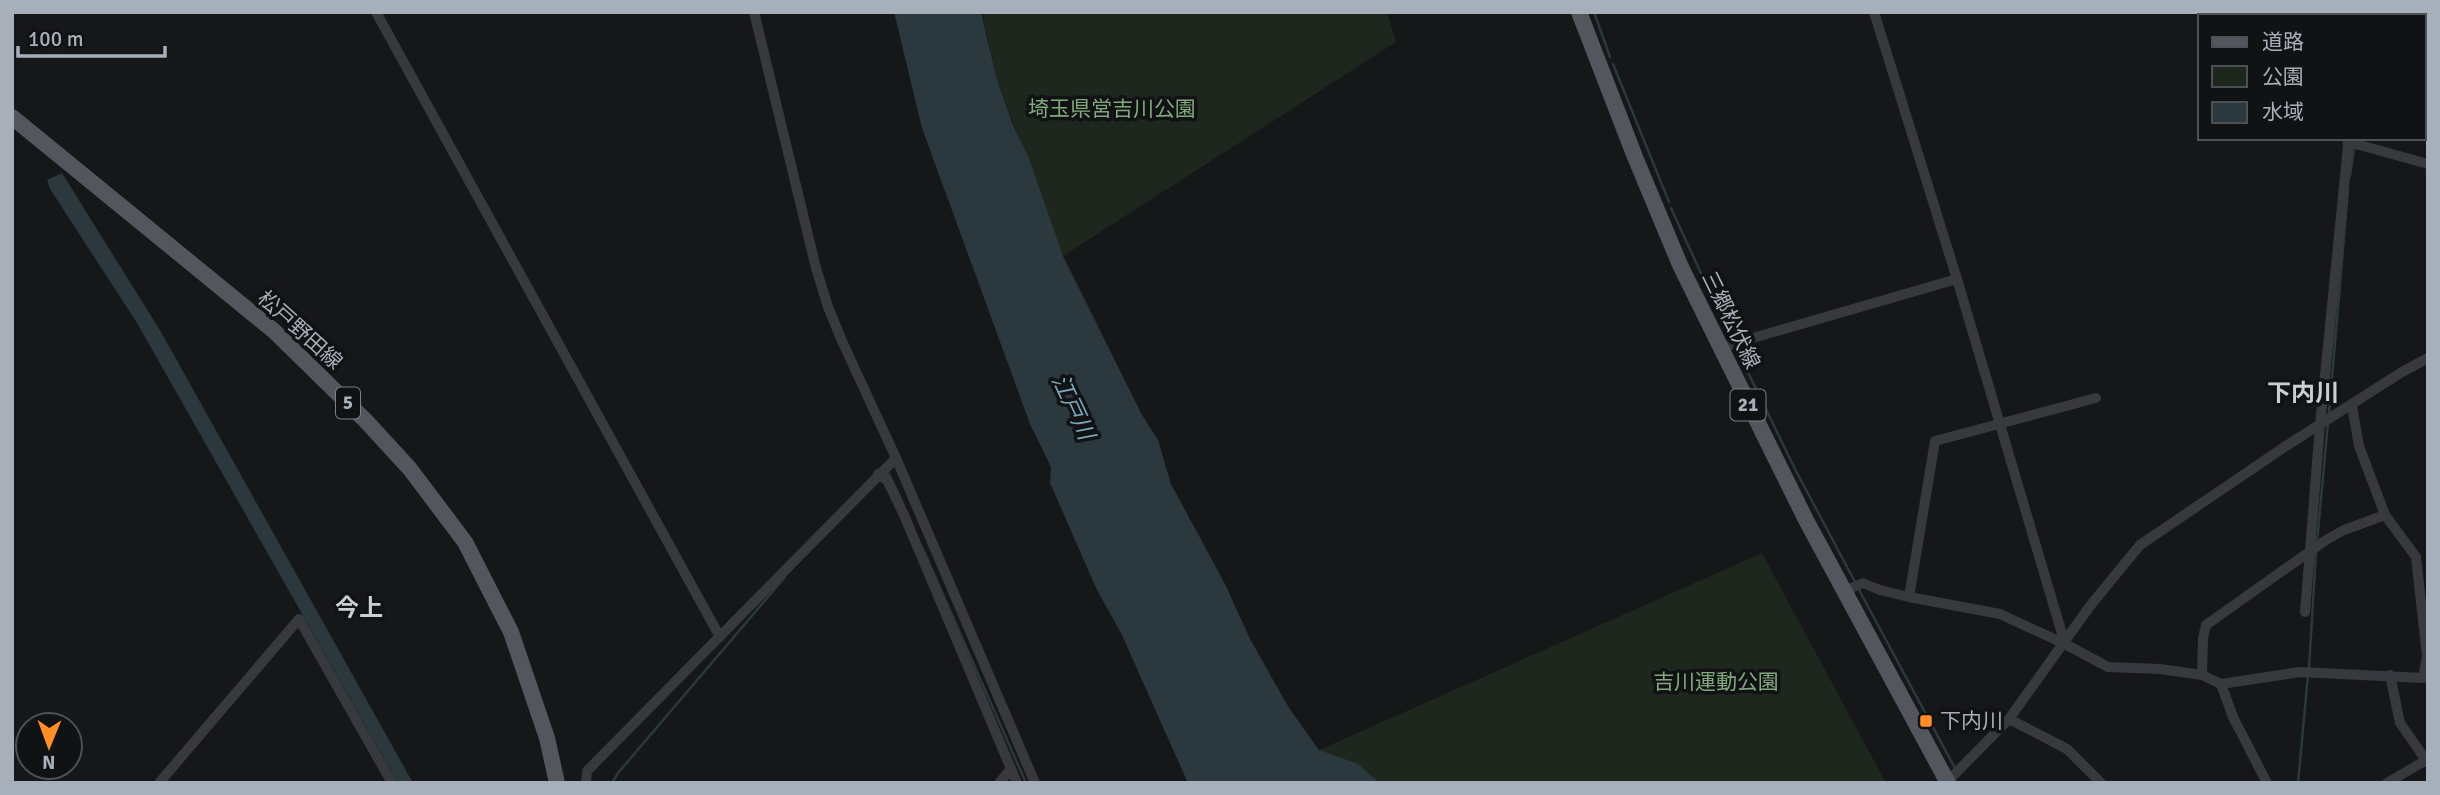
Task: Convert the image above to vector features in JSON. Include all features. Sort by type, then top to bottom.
[{"type":"main road","name":"三郷松伏線","points":[[1579,12],[1634,158],[1680,265],[1740,388],[1806,520],[1848,589],[1953,777]]},
{"type":"main road","name":"松戸野田線","points":[[12,117],[274,331],[410,468],[465,542],[511,632],[544,727],[557,783]]},
{"type":"street","points":[[376,12],[720,637]]},
{"type":"street","points":[[754,12],[816,268],[828,307],[896,458],[1035,783]]},
{"type":"street","points":[[1874,12],[1957,279],[2065,644]]},
{"type":"street","points":[[2305,612],[2348,142],[2428,164]]},
{"type":"street","points":[[1723,349],[1732,344],[1957,279]]},
{"type":"street","points":[[1953,777],[2009,719],[2090,606],[2140,545],[2320,425],[2428,358]]},
{"type":"street","points":[[1909,597],[1935,441],[2096,398]]},
{"type":"street","points":[[1848,589],[1863,583],[1909,597],[2000,614],[2108,667],[2160,669],[2202,675],[2221,684],[2300,672],[2423,678],[2427,656],[2425,596],[2416,557],[2385,515],[2358,446],[2352,405]]},
{"type":"street","points":[[586,783],[587,771],[896,458]]},
{"type":"street","points":[[878,474],[887,480],[904,514],[1017,783]]},
{"type":"street","points":[[2202,675],[2206,625],[2309,551],[2343,530],[2385,515]]},
{"type":"street","points":[[159,783],[299,619],[393,783]]},
{"type":"street","points":[[2387,783],[2427,761],[2400,723],[2390,675]]},
{"type":"street","points":[[2221,684],[2233,717],[2267,783]]},
{"type":"street","points":[[2009,719],[2067,749],[2101,783]]},
{"type":"street","points":[[999,783],[1010,770]]},
{"type":"green space","name":"埼玉県営吉川公園","points":[[982,12],[1387,12],[1396,42],[1063,256],[997,80]]},
{"type":"green space","name":"吉川運動公園","points":[[1762,553],[1886,783],[1374,783],[1319,750]]},
{"type":"water","name":"江戸川","points":[[894,12],[981,12],[997,80],[1013,125],[1028,156],[1063,256],[1142,415],[1158,440],[1171,484],[1225,584],[1250,639],[1289,708],[1319,750],[1358,764],[1379,783],[1188,783],[1050,483],[1051,467],[1030,424],[922,128]]},
{"type":"water","points":[[62,173],[161,332],[413,783],[398,783],[137,323],[50,189],[47,180]]},
{"type":"waterway","points":[[1594,12],[1610,57]]},
{"type":"waterway","points":[[1613,64],[1669,202]]},
{"type":"waterway","points":[[2350,176],[2354,148]]},
{"type":"waterway","points":[[2329,413],[2348,190]]},
{"type":"waterway","points":[[1671,208],[1732,341]]},
{"type":"waterway","points":[[1737,350],[1795,469],[1855,582]]},
{"type":"waterway","points":[[2317,542],[2328,423]]},
{"type":"waterway","points":[[888,472],[902,501]]},
{"type":"waterway","points":[[923,549],[1026,783]]},
{"type":"waterway","points":[[2309,668],[2316,552]]},
{"type":"waterway","points":[[612,783],[785,577]]},
{"type":"waterway","points":[[1858,588],[1956,770]]},
{"type":"waterway","points":[[2298,783],[2308,675]]},
{"type":"place","name":"下内川","points":[[1926,721]]},
{"type":"district","name":"下内川","points":[[2303,393]]},
{"type":"district","name":"今上","points":[[359,608]]}]
